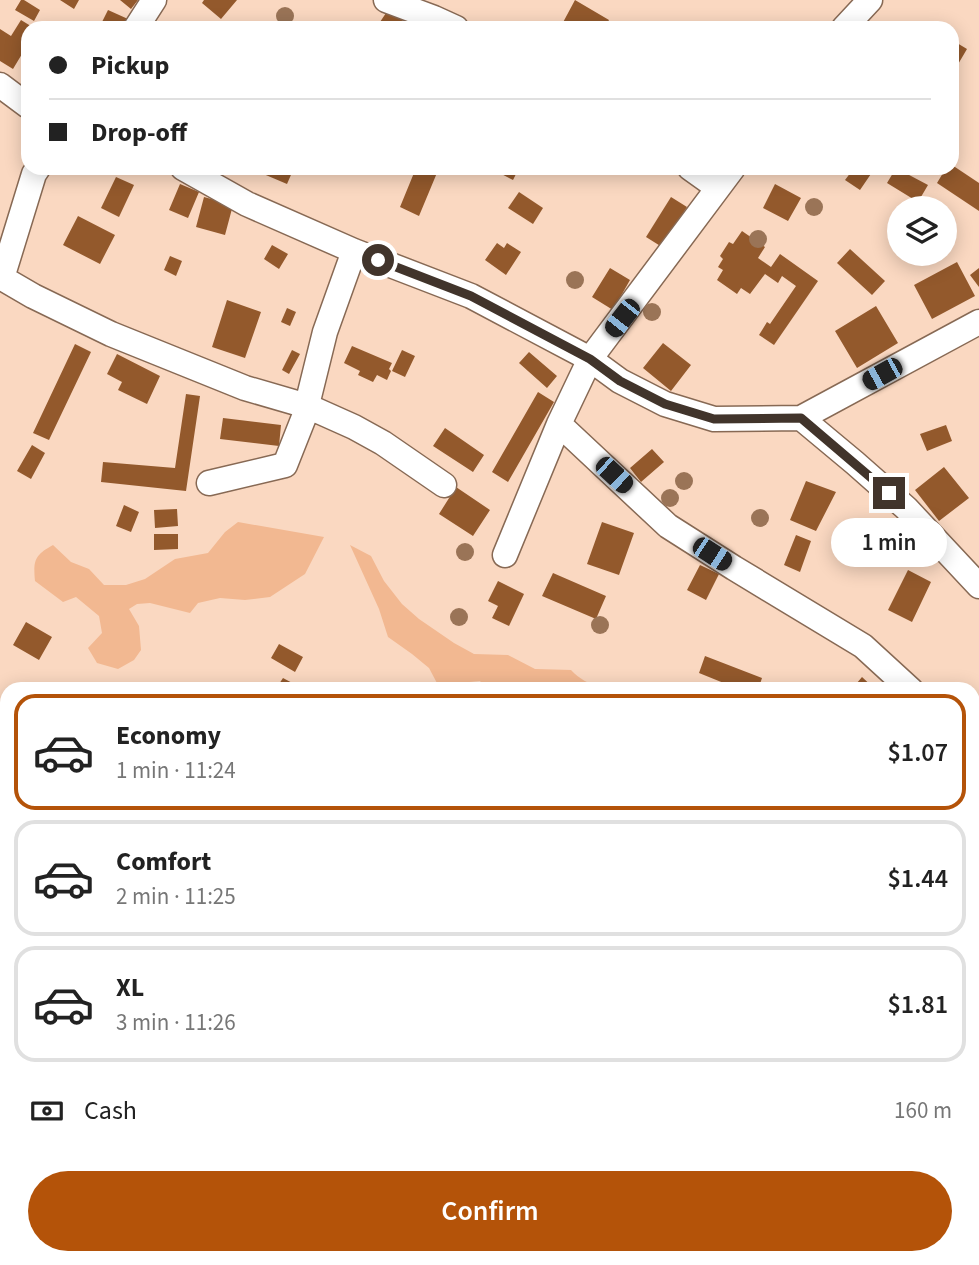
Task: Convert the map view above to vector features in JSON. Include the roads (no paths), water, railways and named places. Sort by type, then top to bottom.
[{"type":"street","points":[[140,21],[154,0]]},
{"type":"street","points":[[386,0],[441,21]]},
{"type":"street","points":[[850,21],[870,0]]},
{"type":"street","points":[[0,85],[21,102]]},
{"type":"street","points":[[34,175],[1,280],[110,334],[245,388],[306,406],[354,426],[444,485]]},
{"type":"street","points":[[195,175],[247,204],[354,251],[471,296],[590,359],[620,381],[665,404],[714,419],[801,418],[979,322]]},
{"type":"street","points":[[700,175],[718,188]]},
{"type":"street","points":[[505,555],[559,424],[590,359],[728,175]]},
{"type":"street","points":[[209,483],[285,465],[304,417],[325,332],[354,251]]},
{"type":"street","points":[[801,418],[906,508],[979,586]]},
{"type":"street","points":[[559,424],[668,526],[863,646],[902,682]]}]
